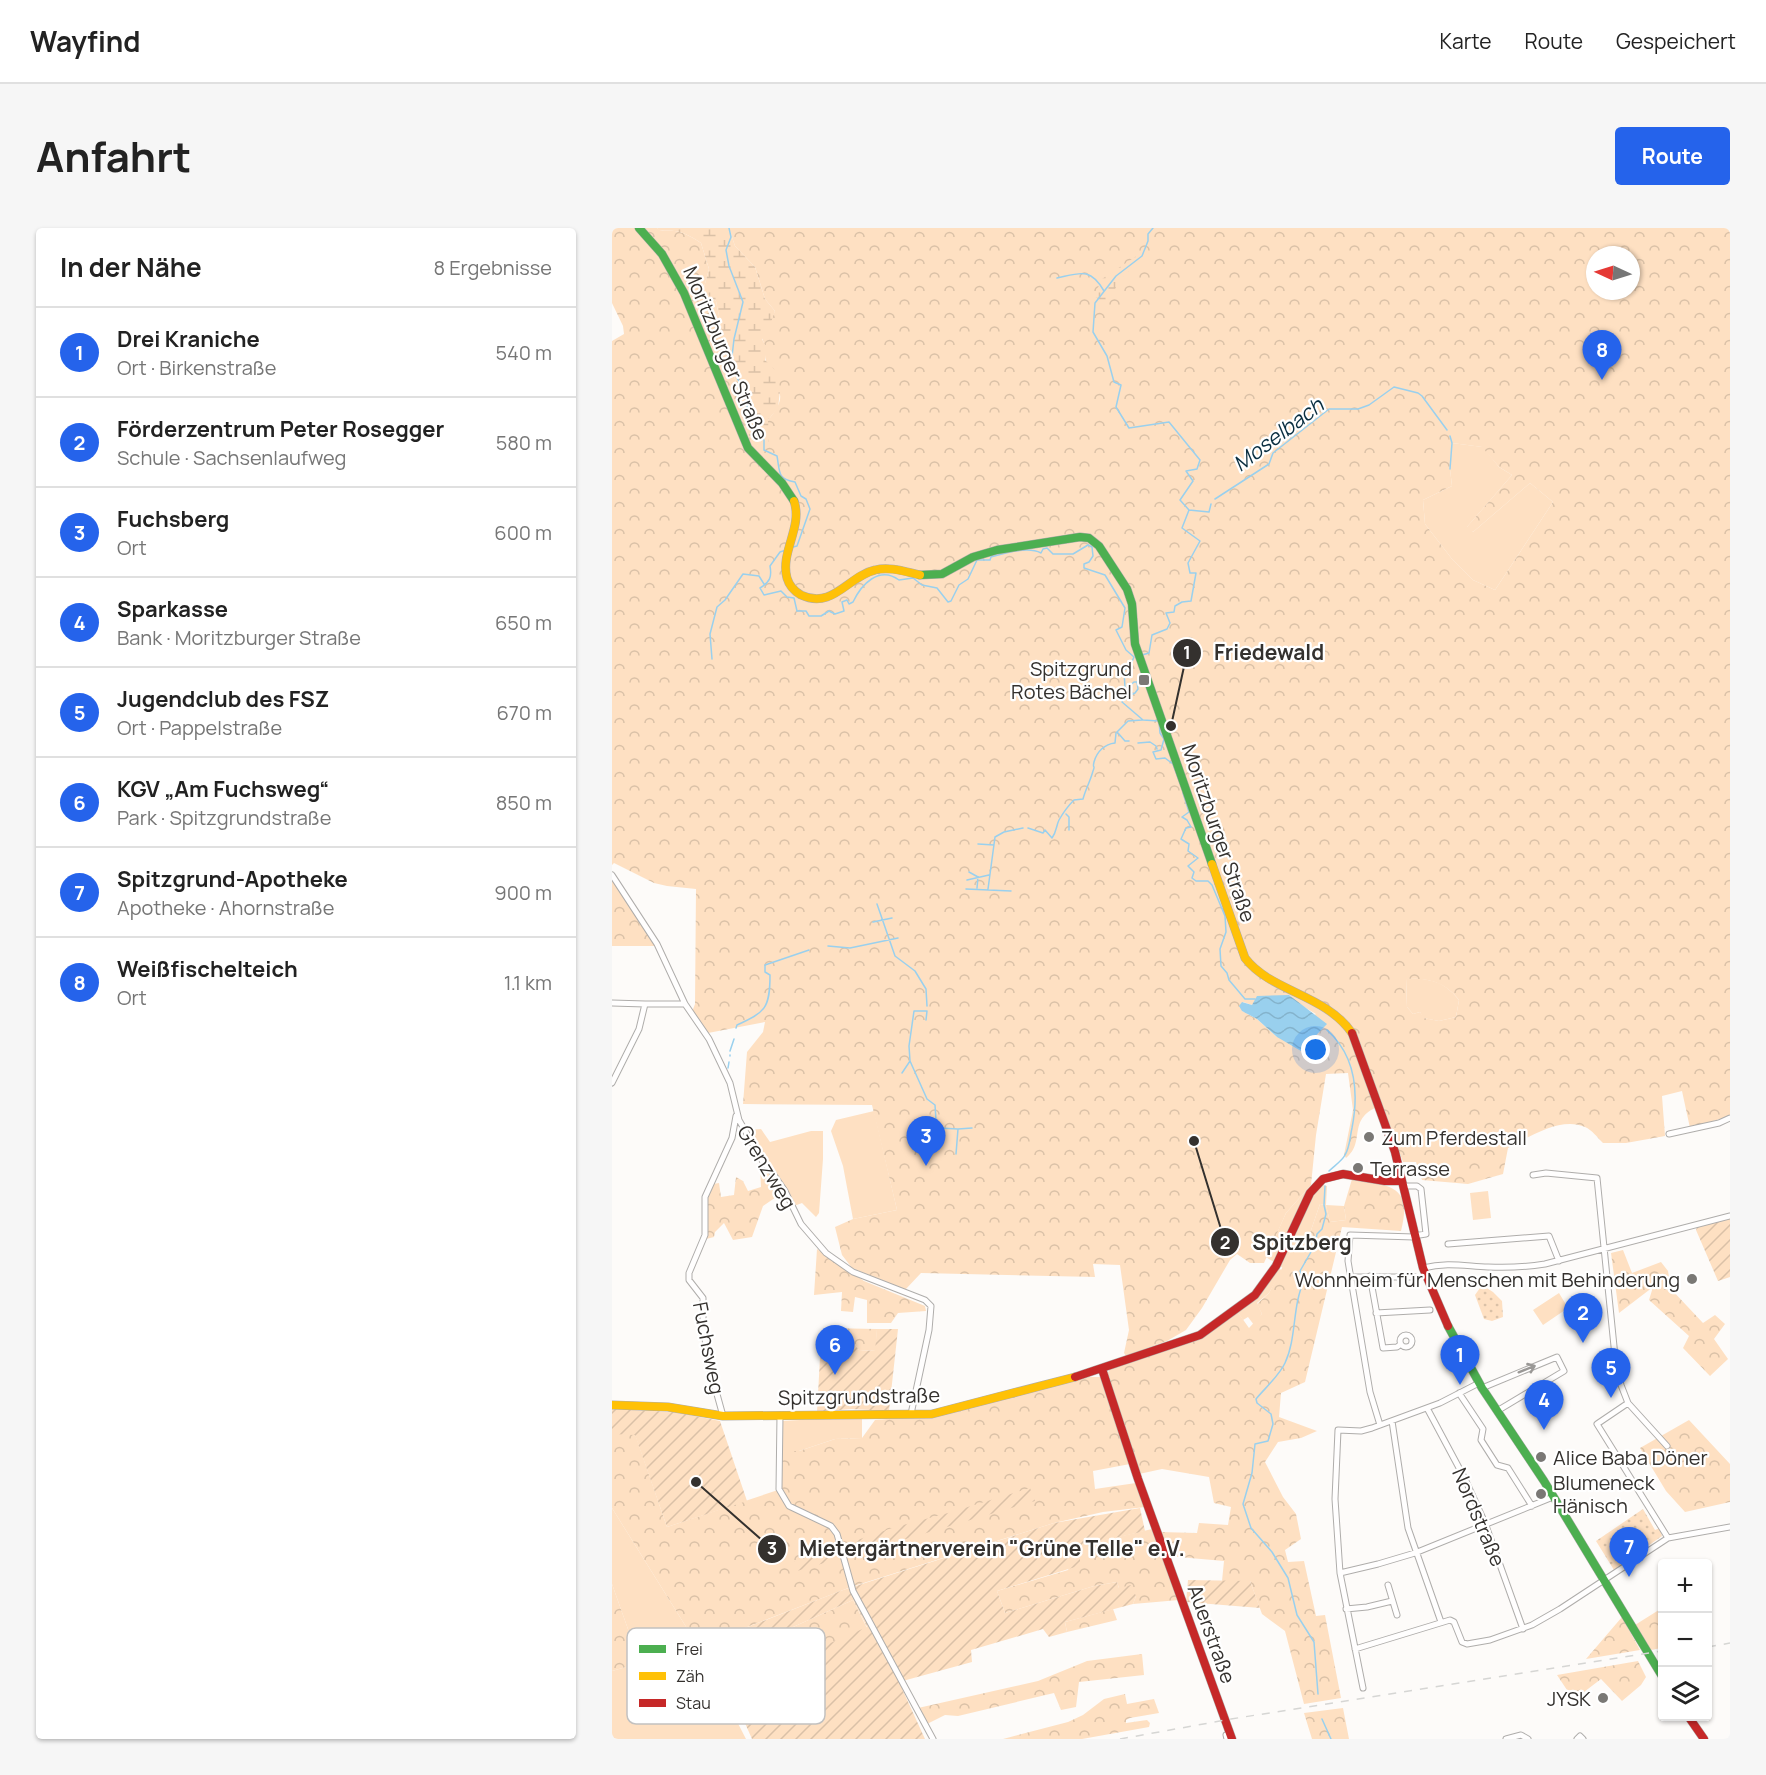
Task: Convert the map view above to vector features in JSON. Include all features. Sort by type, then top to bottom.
[{"type":"street","name":"Moritzburger Straße","points":[[639,228],[658,247],[674,273],[713,357],[748,448],[755,459],[780,482],[794,501],[797,512],[786,572],[789,584],[803,596],[822,599],[839,593],[865,573],[878,569],[935,575],[946,573],[973,557],[1005,547],[1074,537],[1089,538],[1096,543],[1131,599],[1135,644],[1245,958],[1259,972],[1330,1010],[1348,1027],[1355,1038],[1389,1132],[1423,1269],[1454,1340],[1480,1385],[1605,1579],[1658,1669]]},
{"type":"street","name":"Grenzweg","points":[[612,875],[657,944],[685,1004],[710,1039],[727,1074],[737,1113],[763,1162],[784,1191],[801,1224],[826,1253],[853,1272],[925,1300],[931,1306],[923,1363],[911,1414]]},
{"type":"street","points":[[612,1003],[685,1004]]},
{"type":"street","points":[[612,1083],[639,1029],[645,1004]]},
{"type":"street","name":"Fuchsweg","points":[[723,1416],[710,1369],[703,1327],[703,1298],[689,1280],[689,1273],[705,1234],[705,1197],[732,1138],[737,1113]]},
{"type":"street","points":[[1669,1134],[1719,1123],[1730,1118]]},
{"type":"street","points":[[1533,1175],[1546,1173],[1597,1178],[1616,1366],[1628,1403],[1667,1446]]},
{"type":"street","name":"Spitzgrundstraße","points":[[612,1405],[668,1407],[723,1416],[911,1414],[953,1410],[1102,1369],[1200,1335],[1256,1295],[1274,1267],[1311,1191],[1323,1179],[1336,1174],[1353,1174],[1403,1184]]},
{"type":"street","points":[[1380,1425],[1370,1392],[1348,1261],[1350,1234],[1414,1236],[1426,1234],[1421,1189],[1417,1186],[1403,1184]]},
{"type":"street","points":[[1423,1269],[1448,1263],[1522,1268],[1559,1261],[1730,1216]]},
{"type":"street","points":[[1448,1244],[1549,1236],[1559,1261]]},
{"type":"street","points":[[1352,1277],[1370,1275],[1415,1277]]},
{"type":"street","points":[[1370,1275],[1383,1348],[1397,1347],[1401,1344]]},
{"type":"street","points":[[1376,1313],[1430,1310]]},
{"type":"street","points":[[1363,1688],[1340,1573],[1335,1499],[1338,1430],[1361,1431],[1392,1421],[1557,1356],[1564,1371],[1497,1411]]},
{"type":"street","name":"Auerstraße","points":[[1102,1369],[1228,1738]]},
{"type":"street","points":[[1459,1393],[1483,1429],[1481,1440],[1497,1465],[1508,1468],[1532,1506]]},
{"type":"street","points":[[1628,1403],[1597,1424],[1668,1538]]},
{"type":"street","name":"Nordstraße","points":[[1427,1408],[1465,1479],[1485,1523],[1523,1629]]},
{"type":"street","points":[[780,1415],[779,1489],[789,1506],[831,1526],[837,1534],[853,1591],[933,1739]]},
{"type":"street","points":[[1392,1421],[1404,1509],[1415,1553],[1441,1622]]},
{"type":"street","points":[[1340,1573],[1415,1553],[1553,1497]]},
{"type":"street","points":[[1355,1649],[1441,1622],[1454,1622],[1462,1642],[1467,1644],[1490,1640],[1523,1629],[1553,1613],[1668,1538],[1730,1527]]},
{"type":"street","points":[[1388,1585],[1397,1615]]},
{"type":"street","points":[[1346,1609],[1367,1607],[1392,1600]]},
{"type":"street","points":[[1691,1721],[1704,1739]]},
{"type":"street","points":[[1506,1739],[1521,1735],[1528,1739]]},
{"type":"street","points":[[1577,1739],[1580,1736],[1582,1739]]},
{"type":"green space","points":[[612,228],[657,228],[660,231],[676,231],[701,243],[709,269],[703,291],[716,301],[729,365],[743,398],[741,416],[758,446],[757,438],[768,441],[768,420],[780,396],[766,361],[762,338],[775,311],[765,299],[755,267],[735,246],[729,228],[1730,228],[1730,1116],[1690,1128],[1682,1091],[1662,1096],[1665,1136],[1626,1143],[1603,1143],[1585,1127],[1566,1124],[1545,1129],[1508,1148],[1503,1174],[1468,1184],[1422,1180],[1416,1162],[1403,1162],[1382,1105],[1364,1116],[1352,1151],[1346,1158],[1344,1155],[1353,1110],[1348,1073],[1326,1074],[1311,1185],[1286,1213],[1264,1263],[1250,1263],[1237,1254],[1230,1260],[1202,1308],[1186,1330],[1167,1341],[1126,1356],[1124,1353],[1129,1330],[1120,1265],[1093,1264],[1095,1277],[921,1273],[905,1290],[852,1268],[842,1255],[835,1227],[853,1219],[897,1210],[872,1105],[743,1104],[747,1052],[763,1032],[765,1022],[708,1033],[692,1012],[695,1004],[696,889],[654,883],[614,863],[612,865],[612,341],[624,334],[623,326],[612,303]],"holes":[[[1452,443],[1482,447],[1499,467],[1512,475],[1466,528],[1473,532],[1530,483],[1553,502],[1495,590],[1473,580],[1452,559],[1425,524],[1423,500],[1452,486],[1450,469]],[[1406,979],[1436,982],[1448,989],[1459,1000],[1456,1017],[1439,1021],[1424,1018],[1420,1012],[1413,1014],[1407,1007]],[[1289,995],[1316,1014],[1277,1037],[1257,1019],[1242,1011],[1243,1002],[1252,1005]]]},
{"type":"green space","points":[[657,228],[729,228],[735,246],[755,267],[765,299],[775,311],[766,336],[762,339],[767,349],[765,360],[778,373],[780,391],[778,408],[768,420],[769,442],[758,438],[759,446],[753,445],[741,416],[743,398],[729,365],[716,301],[703,291],[709,269],[701,243],[681,232],[659,231]]},
{"type":"green space","points":[[1141,253],[1145,255],[1143,258],[1121,279],[1107,301],[1104,303],[1094,296],[1102,279]]},
{"type":"green space","points":[[1452,443],[1483,447],[1499,467],[1512,475],[1467,527],[1473,532],[1530,483],[1553,502],[1495,590],[1473,580],[1452,559],[1425,524],[1423,500],[1452,486],[1450,469]]},
{"type":"green space","points":[[612,878],[656,946],[612,946]]},
{"type":"green space","points":[[1406,978],[1429,980],[1447,988],[1459,1000],[1456,1017],[1439,1021],[1423,1018],[1420,1012],[1413,1014],[1407,1007]]},
{"type":"green space","points":[[874,1111],[897,1210],[853,1219],[843,1166],[831,1131],[836,1120]]},
{"type":"green space","points":[[761,1129],[770,1142],[811,1131],[823,1131],[819,1213],[816,1217],[802,1203],[794,1206],[748,1130]]},
{"type":"green space","points":[[763,1162],[785,1191],[763,1206],[752,1237],[733,1240],[724,1223],[715,1232],[714,1237],[706,1239],[708,1198],[713,1184],[719,1183],[721,1197],[734,1195],[736,1177],[743,1181],[748,1191],[761,1187],[760,1166]]},
{"type":"green space","points":[[1352,1179],[1387,1186],[1401,1196],[1404,1216],[1401,1231],[1342,1227],[1305,1382],[1281,1393],[1279,1417],[1317,1431],[1301,1438],[1278,1442],[1265,1462],[1283,1497],[1296,1514],[1301,1539],[1285,1550],[1288,1562],[1304,1561],[1316,1616],[1325,1615],[1341,1698],[1304,1704],[1285,1631],[1262,1614],[1250,1581],[1222,1581],[1224,1561],[1167,1556],[1160,1532],[1197,1533],[1199,1523],[1228,1525],[1231,1507],[1214,1503],[1209,1477],[1162,1469],[1139,1474],[1107,1374],[1110,1369],[1193,1341],[1237,1311],[1249,1328],[1262,1314],[1257,1304],[1269,1293],[1291,1251],[1308,1239],[1320,1204],[1326,1205],[1330,1222],[1346,1220],[1344,1206]]},
{"type":"green space","points":[[1311,1185],[1318,1190],[1323,1185],[1327,1186],[1326,1205],[1320,1204],[1308,1239],[1291,1251],[1283,1268],[1266,1257],[1286,1213]]},
{"type":"green space","points":[[1488,1191],[1491,1218],[1473,1220],[1470,1193]]},
{"type":"green space","points":[[1326,1205],[1344,1206],[1346,1220],[1330,1222]]},
{"type":"green space","points":[[1730,1219],[1730,1277],[1718,1281],[1696,1230],[1697,1227]]},
{"type":"green space","points":[[817,1249],[864,1281],[925,1306],[926,1311],[898,1313],[891,1323],[867,1323],[867,1300],[855,1297],[853,1312],[841,1311],[842,1292],[814,1295]]},
{"type":"green space","points":[[1623,1250],[1632,1273],[1661,1262],[1668,1271],[1671,1289],[1703,1323],[1715,1315],[1725,1324],[1714,1339],[1728,1359],[1710,1376],[1683,1348],[1689,1336],[1649,1300],[1653,1287],[1619,1313],[1611,1253]]},
{"type":"green space","points":[[1276,1268],[1282,1270],[1269,1293],[1257,1303],[1262,1314],[1254,1325],[1248,1317],[1243,1320],[1237,1311]]},
{"type":"green space","points":[[1482,1285],[1502,1301],[1503,1317],[1492,1321],[1484,1319],[1475,1295]]},
{"type":"green space","points":[[1559,1293],[1568,1308],[1543,1325],[1533,1310]]},
{"type":"green space","points":[[826,1328],[877,1329],[876,1351],[859,1350],[852,1341],[821,1340]]},
{"type":"green space","points":[[877,1329],[898,1329],[889,1411],[851,1409],[817,1412],[821,1340],[852,1341],[859,1350],[875,1351]]},
{"type":"green space","points":[[1083,1377],[1102,1377],[1130,1464],[1093,1471],[1095,1489],[1136,1483],[1145,1507],[1103,1512],[1054,1523],[851,1587],[745,1628],[687,1628],[612,1508],[612,1434],[635,1434],[667,1527],[781,1489],[782,1451],[799,1451],[835,1439],[862,1438],[875,1420],[937,1415]]},
{"type":"green space","points":[[612,1409],[675,1412],[720,1421],[747,1501],[667,1527],[635,1435],[612,1434]]},
{"type":"green space","points":[[862,1418],[862,1438],[835,1439],[799,1451],[782,1451],[782,1421]]},
{"type":"green space","points":[[1689,1420],[1730,1464],[1730,1502],[1685,1512],[1666,1491],[1640,1448]]},
{"type":"green space","points":[[1030,1488],[1035,1501],[797,1571],[794,1562],[892,1528]]},
{"type":"green space","points":[[612,1508],[687,1628],[628,1628],[612,1584]]},
{"type":"green space","points":[[1140,1508],[1145,1531],[1080,1546],[1080,1562],[1075,1567],[997,1591],[1005,1613],[1094,1586],[1117,1582],[1119,1588],[1131,1585],[1136,1596],[1133,1604],[1065,1622],[1067,1632],[1049,1637],[1043,1629],[971,1650],[972,1662],[899,1682],[925,1739],[752,1739],[745,1724],[825,1724],[825,1645],[867,1627],[853,1600],[791,1628],[745,1628],[843,1590],[1054,1523]]},
{"type":"green space","points":[[1643,1509],[1655,1530],[1660,1528],[1662,1536],[1614,1570],[1596,1541]]},
{"type":"green space","points":[[1152,1529],[1179,1600],[1133,1604],[1136,1596],[1119,1588],[1117,1582],[1094,1586],[1005,1613],[997,1591],[1068,1570],[1079,1546]]},
{"type":"green space","points":[[1188,1580],[1250,1581],[1260,1608],[1186,1602]]},
{"type":"green space","points":[[612,1584],[628,1628],[627,1667],[612,1671]]},
{"type":"green space","points":[[853,1600],[867,1628],[825,1646],[825,1628],[791,1628]]},
{"type":"green space","points":[[1113,1609],[1117,1620],[1067,1632],[1065,1622]]},
{"type":"green space","points":[[1658,1611],[1658,1649],[1650,1650],[1635,1625]]},
{"type":"green space","points":[[1622,1617],[1640,1650],[1586,1659]]},
{"type":"green space","points":[[1142,1654],[1144,1675],[1079,1682],[1076,1707],[1061,1710],[1054,1693],[958,1716],[945,1715],[927,1724],[918,1708],[1038,1681],[1087,1661]]},
{"type":"green space","points":[[1638,1661],[1646,1677],[1641,1685],[1622,1701],[1601,1679],[1584,1692],[1581,1690],[1571,1696],[1557,1675]]},
{"type":"green space","points":[[627,1667],[627,1724],[738,1724],[746,1739],[612,1739],[612,1671]]},
{"type":"green space","points":[[1125,1694],[1127,1704],[1154,1699],[1159,1713],[1126,1720],[1126,1723],[1147,1720],[1150,1723],[1149,1727],[1082,1739],[1003,1739],[1068,1722],[1083,1715],[1104,1699]]},
{"type":"green space","points":[[1343,1708],[1349,1739],[1312,1739],[1304,1713]]},
{"type":"water","points":[[1289,995],[1327,1024],[1301,1051],[1277,1037],[1257,1019],[1242,1011],[1239,1006],[1242,1002],[1252,1005],[1257,996]]},
{"type":"waterway","points":[[729,228],[731,237],[726,250],[729,266],[743,302],[734,339],[731,365],[746,396],[749,428],[764,440],[764,450],[777,456],[780,474],[785,479],[795,482],[810,509],[797,546],[793,547]]},
{"type":"waterway","points":[[1142,655],[1149,653],[1152,635],[1167,629],[1170,623],[1166,613],[1174,612],[1175,606],[1182,602],[1191,601],[1196,573],[1190,573],[1188,563],[1200,541],[1182,528],[1189,510],[1180,500],[1193,481],[1186,471],[1197,469],[1200,460],[1169,422],[1129,428],[1116,407],[1121,385],[1114,382],[1107,356],[1093,332],[1095,303],[1116,276],[1142,256],[1148,241],[1148,234],[1153,228]]},
{"type":"waterway","points":[[1057,278],[1078,274],[1089,275],[1099,283],[1104,291]]},
{"type":"waterway","name":"Moselbach","points":[[1215,499],[1269,464],[1273,453],[1329,409],[1358,409],[1369,405],[1394,387],[1422,396],[1447,430]]},
{"type":"waterway","name":"Moselbach","points":[[1450,436],[1452,443],[1450,469]]},
{"type":"waterway","name":"Moselbach","points":[[1189,510],[1209,512],[1211,504]]},
{"type":"waterway","points":[[786,550],[780,552],[770,566],[769,579],[760,588],[764,595],[781,591],[787,597],[794,598],[797,611],[806,611],[809,616],[821,616],[829,611],[835,614],[844,611],[842,602],[847,600],[849,604],[853,602],[861,589],[871,579],[878,576],[892,576],[899,580],[913,578],[922,585],[937,588],[948,602],[951,601],[959,585],[968,579],[977,560],[990,560],[991,557],[1016,551],[1030,550],[1041,553],[1047,548],[1053,554],[1073,554],[1088,545],[1092,547],[1093,556],[1089,562],[1084,564],[1084,568],[1105,575],[1125,608],[1122,627],[1116,630],[1126,650],[1134,657],[1130,666],[1124,670],[1125,688],[1137,682],[1138,689],[1135,693],[1123,698],[1122,702],[1143,720],[1159,721],[1160,733],[1164,739],[1161,750],[1153,752],[1156,759],[1165,758],[1173,764],[1180,783]]},
{"type":"waterway","points":[[712,659],[710,634],[717,607],[725,600],[743,574],[759,576],[764,584]]},
{"type":"waterway","points":[[1028,828],[1043,833],[1045,830],[1052,838],[1059,820],[1068,807],[1074,800],[1083,799],[1099,751],[1115,743],[1116,733],[1128,721],[1142,720]]},
{"type":"waterway","points":[[1118,733],[1125,741],[1129,741]]},
{"type":"waterway","points":[[1138,743],[1150,742],[1157,749]]},
{"type":"waterway","points":[[1183,793],[1189,812],[1182,817],[1191,827],[1186,828],[1181,839],[1189,844],[1188,851],[1198,858],[1188,866],[1194,872],[1192,878],[1196,881],[1208,881],[1212,885],[1225,916],[1226,932],[1220,949],[1221,966],[1245,999],[1255,999]]},
{"type":"waterway","points":[[1066,814],[1069,817],[1069,830]]},
{"type":"waterway","points":[[988,889],[995,837],[1004,832],[1023,828]]},
{"type":"waterway","points":[[978,844],[994,845]]},
{"type":"waterway","points":[[969,872],[978,877],[977,888]]},
{"type":"waterway","points":[[967,880],[989,875]]},
{"type":"waterway","points":[[966,889],[1011,891]]},
{"type":"waterway","points":[[877,904],[895,956],[915,971],[926,989],[927,1006]]},
{"type":"waterway","points":[[873,922],[892,918]]},
{"type":"waterway","points":[[828,946],[850,948],[898,938]]},
{"type":"waterway","points":[[736,1028],[737,1025],[760,1012],[767,1002],[770,975],[765,972],[765,965],[809,950]]},
{"type":"waterway","points":[[926,1020],[927,1011],[914,1011],[909,1046],[910,1061],[927,1099],[935,1105],[939,1128],[958,1129],[956,1154]]},
{"type":"waterway","points":[[1327,1030],[1337,1040],[1350,1063],[1355,1088],[1354,1115],[1348,1149],[1342,1159],[1329,1171]]},
{"type":"waterway","points":[[730,1051],[734,1039]]},
{"type":"waterway","points":[[902,1073],[910,1061]]},
{"type":"waterway","points":[[728,1068],[729,1062]]},
{"type":"waterway","points":[[958,1129],[972,1128]]},
{"type":"waterway","points":[[1318,1694],[1314,1642],[1297,1615],[1288,1578],[1272,1552],[1251,1528],[1243,1504],[1252,1473],[1255,1444],[1268,1441],[1273,1424],[1271,1414],[1257,1403],[1256,1399],[1279,1373],[1289,1353],[1300,1291],[1304,1281],[1300,1271],[1315,1245],[1326,1214],[1325,1186]]},
{"type":"waterway","points":[[1322,1719],[1331,1739]]},
{"type":"railway","points":[[1712,1646],[1730,1643]]},
{"type":"railway","points":[[1120,1739],[1231,1719],[1658,1652]]},
{"type":"traffic: fast","points":[[639,228],[662,254],[684,293],[748,448],[782,483],[794,501]]},
{"type":"traffic: fast","points":[[920,575],[942,574],[973,557],[997,550],[1080,537],[1089,538],[1099,546],[1127,589],[1132,604],[1135,644],[1212,864]]},
{"type":"traffic: fast","points":[[1448,1326],[1482,1388],[1544,1481],[1658,1669]]},
{"type":"traffic: slow","points":[[794,501],[796,520],[786,559],[786,568],[789,583],[801,595],[812,598],[831,595],[865,573],[875,570],[898,570],[920,575]]},
{"type":"traffic: slow","points":[[1212,864],[1245,958],[1269,979],[1328,1010],[1352,1033]]},
{"type":"traffic: slow","points":[[612,1405],[668,1407],[723,1416],[932,1414],[1075,1377]]},
{"type":"traffic: jam","points":[[1352,1033],[1395,1152],[1423,1268],[1448,1326]]},
{"type":"traffic: jam","points":[[1075,1377],[1200,1335],[1255,1295],[1276,1266],[1310,1193],[1323,1179],[1343,1174],[1385,1181],[1402,1181]]},
{"type":"traffic: jam","points":[[1102,1369],[1138,1479],[1232,1739]]},
{"type":"traffic: jam","points":[[1691,1721],[1704,1739]]},
{"type":"place","name":"Weißfischelteich","points":[[1602,380]]},
{"type":"place","name":"Spitzgrund Rotes Bächel","points":[[1144,680]]},
{"type":"place","name":"Friedewald","points":[[1171,726]]},
{"type":"place","name":"Zum Pferdestall","points":[[1369,1137]]},
{"type":"place","name":"Spitzberg","points":[[1194,1141]]},
{"type":"place","name":"Fuchsberg","points":[[926,1166]]},
{"type":"place","name":"Terrasse","points":[[1358,1168]]},
{"type":"place","name":"Wohnheim für Menschen mit Behinderung","points":[[1692,1279]]},
{"type":"place","name":"Förderzentrum Peter Rosegger","points":[[1583,1343]]},
{"type":"place","name":"KGV „Am Fuchsweg“","points":[[835,1375]]},
{"type":"place","name":"Drei Kraniche","points":[[1460,1385]]},
{"type":"place","name":"Jugendclub des FSZ","points":[[1611,1398]]},
{"type":"place","name":"Sparkasse","points":[[1544,1430]]},
{"type":"place","name":"Alice Baba Döner","points":[[1541,1457]]},
{"type":"place","name":"Mietergärtnerverein \"Grüne Telle\" e.V.","points":[[696,1482]]},
{"type":"place","name":"Blumeneck Hänisch","points":[[1541,1494]]},
{"type":"place","name":"Spitzgrund-Apotheke","points":[[1629,1577]]},
{"type":"place","name":"JYSK","points":[[1603,1698]]}]
